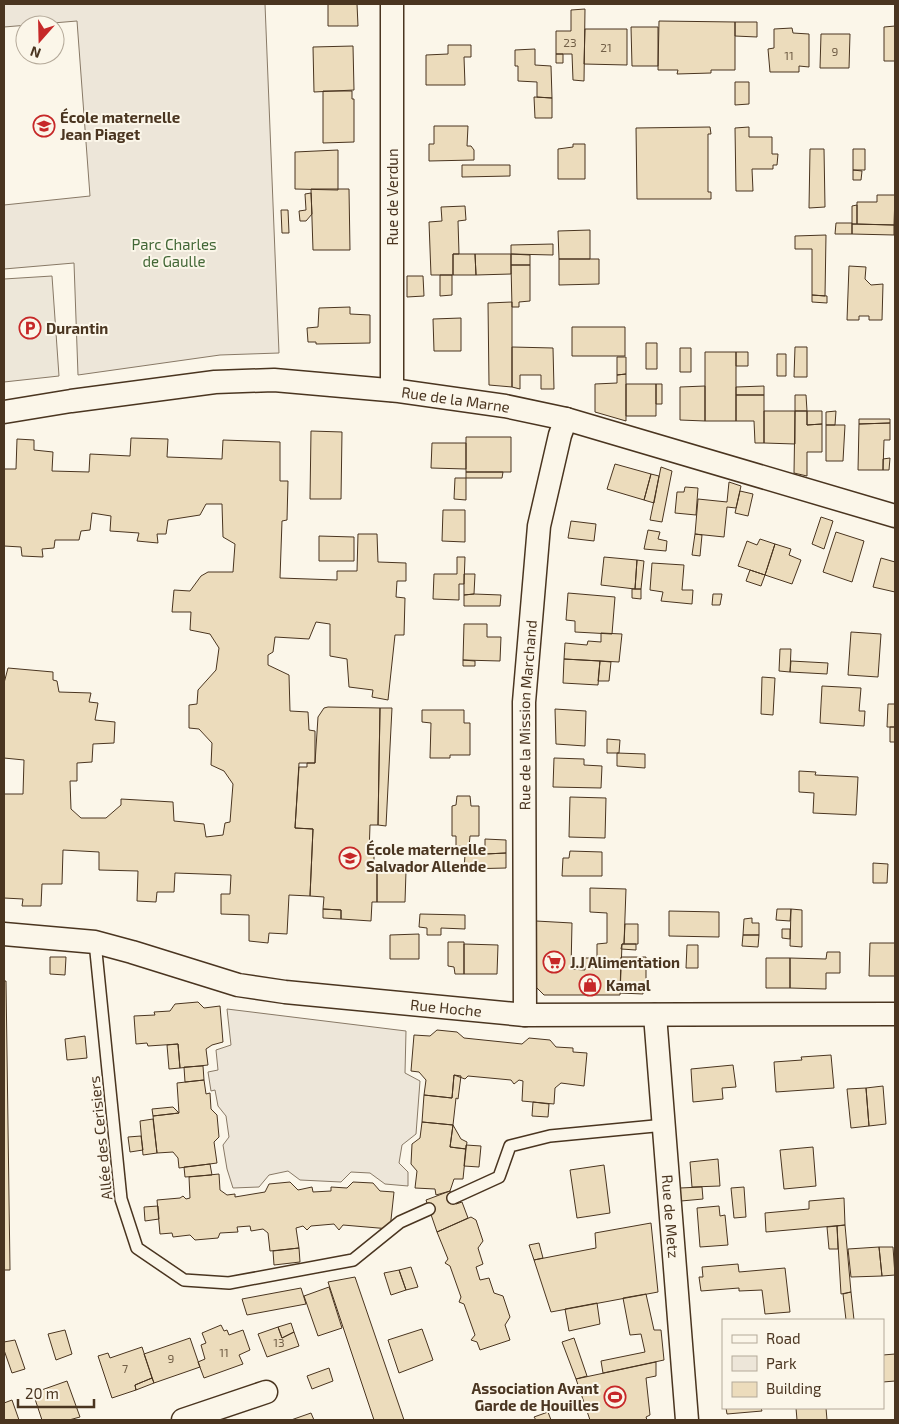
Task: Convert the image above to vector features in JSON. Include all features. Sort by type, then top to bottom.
[{"type":"street","name":"Rue de Verdun","points":[[392,4],[392,390]]},
{"type":"street","name":"Rue de la Marne","points":[[4,412],[215,382],[274,380],[392,390],[505,406],[566,419],[895,516]]},
{"type":"street","name":"Rue de la Mission Marchand","points":[[525,1015],[524,702],[527,650],[539,526],[560,435],[566,419]]},
{"type":"street","name":"Rue Hoche","points":[[4,934],[95,942],[238,985],[285,992],[525,1015],[895,1014]]},
{"type":"street","name":"Rue de Metz","points":[[655,1015],[687,1420]]},
{"type":"street","points":[[183,1420],[266,1392]]},
{"type":"lane","name":"Allée des Cerisiers","points":[[95,942],[120,1199],[137,1248],[184,1280],[229,1283],[353,1260],[400,1222],[429,1209]]},
{"type":"lane","points":[[454,1198],[499,1177],[510,1146],[550,1136],[665,1125]]},
{"type":"green space","name":"Parc Charles de Gaulle","points":[[4,4],[265,4],[279,353],[220,355],[78,375],[74,263],[4,269],[4,205],[90,196],[77,21],[65,22],[65,15],[15,15],[15,26],[4,27]]},
{"type":"green space","points":[[227,1009],[406,1031],[405,1073],[420,1081],[416,1134],[402,1145],[399,1163],[408,1172],[408,1186],[385,1184],[370,1173],[351,1172],[341,1182],[300,1180],[288,1171],[269,1175],[259,1187],[233,1188],[227,1169],[223,1145],[229,1137],[226,1116],[218,1106],[215,1090],[211,1091],[208,1072],[218,1070],[216,1050],[231,1045]]},
{"type":"shaded area","name":"Durantin","points":[[52,276],[59,376],[4,382],[4,279]]},
{"type":"building","points":[[328,4],[357,4],[358,26],[328,26]]},
{"type":"building","points":[[585,9],[584,81],[573,80],[572,54],[556,54],[556,31],[571,31],[571,10]]},
{"type":"building","points":[[659,21],[735,22],[735,70],[711,70],[711,73],[677,74],[678,70],[658,70]]},
{"type":"building","points":[[735,22],[757,22],[757,37],[735,36]]},
{"type":"building","points":[[895,26],[895,61],[884,61],[884,27]]},
{"type":"building","points":[[631,27],[658,27],[658,66],[632,66]]},
{"type":"building","points":[[792,28],[793,33],[809,34],[809,67],[799,66],[799,72],[770,72],[768,49],[774,48],[774,29]]},
{"type":"building","points":[[585,29],[627,29],[627,65],[584,64]]},
{"type":"building","points":[[821,34],[850,34],[849,68],[820,68]]},
{"type":"building","points":[[448,45],[471,45],[471,57],[464,57],[465,85],[426,85],[426,55],[448,54]]},
{"type":"building","points":[[353,46],[354,90],[314,92],[313,47]]},
{"type":"building","points":[[535,49],[535,65],[551,66],[552,98],[537,97],[537,82],[518,81],[518,66],[515,66],[515,50]]},
{"type":"building","points":[[556,54],[563,54],[563,63],[556,63]]},
{"type":"building","points":[[735,82],[749,82],[749,104],[735,105]]},
{"type":"building","points":[[323,91],[352,91],[352,99],[354,99],[354,142],[323,143]]},
{"type":"building","points":[[534,97],[552,98],[552,118],[535,118]]},
{"type":"building","points":[[434,126],[468,126],[467,146],[471,146],[474,150],[474,160],[429,161],[429,144],[434,144]]},
{"type":"building","points":[[710,127],[711,134],[708,134],[708,192],[711,192],[711,199],[637,199],[636,128]]},
{"type":"building","points":[[749,127],[749,137],[772,137],[772,154],[778,154],[777,165],[773,165],[773,169],[752,169],[753,191],[736,191],[735,128]]},
{"type":"building","points":[[573,144],[585,144],[585,179],[558,179],[558,149],[573,147]]},
{"type":"building","points":[[810,149],[824,149],[825,207],[809,208]]},
{"type":"building","points":[[853,149],[865,149],[865,170],[853,170]]},
{"type":"building","points":[[338,150],[338,190],[295,189],[295,152]]},
{"type":"building","points":[[462,165],[510,165],[510,176],[462,177]]},
{"type":"building","points":[[853,170],[862,171],[861,180],[853,180]]},
{"type":"building","points":[[311,189],[349,189],[350,250],[313,250]]},
{"type":"building","points":[[311,193],[312,214],[306,221],[300,221],[299,211],[306,210],[305,194]]},
{"type":"building","points":[[877,195],[895,195],[894,225],[857,224],[857,202],[877,202]]},
{"type":"building","points":[[857,205],[857,224],[852,224],[852,206]]},
{"type":"building","points":[[465,206],[466,220],[458,221],[459,254],[453,254],[453,275],[431,275],[429,222],[442,221],[441,207]]},
{"type":"building","points":[[281,210],[288,210],[289,233],[282,233]]},
{"type":"building","points":[[836,223],[852,223],[852,234],[835,234]]},
{"type":"building","points":[[852,224],[894,225],[894,235],[852,234]]},
{"type":"building","points":[[590,230],[590,259],[559,259],[558,231]]},
{"type":"building","points":[[826,235],[825,296],[812,295],[812,249],[795,249],[795,236]]},
{"type":"building","points":[[553,244],[553,255],[511,254],[511,245]]},
{"type":"building","points":[[453,254],[475,254],[476,275],[453,275]]},
{"type":"building","points":[[475,254],[511,254],[511,274],[476,275]]},
{"type":"building","points":[[511,254],[530,255],[530,265],[511,265]]},
{"type":"building","points":[[559,259],[599,259],[599,284],[559,285]]},
{"type":"building","points":[[511,265],[530,265],[530,301],[519,302],[519,307],[512,307]]},
{"type":"building","points":[[849,266],[866,267],[865,279],[871,285],[883,284],[882,320],[869,320],[869,316],[859,316],[859,320],[847,320]]},
{"type":"building","points":[[440,275],[452,275],[452,295],[440,296]]},
{"type":"building","points":[[407,276],[423,276],[424,296],[407,297]]},
{"type":"building","points":[[812,295],[827,296],[827,303],[812,302]]},
{"type":"building","points":[[512,302],[512,387],[489,385],[488,303]]},
{"type":"building","points":[[350,307],[350,314],[370,315],[370,343],[316,344],[316,342],[308,342],[307,328],[318,327],[319,308]]},
{"type":"building","points":[[461,318],[461,351],[434,351],[433,319]]},
{"type":"building","points":[[572,327],[625,327],[625,356],[572,356]]},
{"type":"building","points":[[646,343],[657,343],[657,369],[646,369]]},
{"type":"building","points":[[512,347],[553,348],[554,389],[541,389],[541,375],[520,375],[520,389],[512,387]]},
{"type":"building","points":[[795,347],[807,347],[807,377],[794,377]]},
{"type":"building","points":[[680,348],[691,348],[691,372],[680,372]]},
{"type":"building","points":[[705,352],[736,352],[736,421],[705,421]]},
{"type":"building","points":[[736,352],[748,352],[748,366],[736,366]]},
{"type":"building","points":[[777,354],[786,354],[786,376],[777,376]]},
{"type":"building","points":[[617,357],[626,357],[626,374],[617,375]]},
{"type":"building","points":[[626,374],[626,421],[595,412],[595,384],[617,383],[617,375]]},
{"type":"building","points":[[626,384],[656,384],[656,416],[626,416]]},
{"type":"building","points":[[656,384],[662,384],[662,404],[656,404]]},
{"type":"building","points":[[705,386],[705,421],[680,420],[680,387]]},
{"type":"building","points":[[764,386],[764,395],[736,395],[736,387]]},
{"type":"building","points":[[736,395],[764,395],[764,443],[755,443],[754,421],[736,421]]},
{"type":"building","points":[[795,395],[806,395],[807,411],[795,411]]},
{"type":"building","points":[[764,411],[795,411],[795,444],[764,443]]},
{"type":"building","points":[[795,411],[807,411],[807,425],[822,424],[822,452],[807,452],[807,476],[794,473]]},
{"type":"building","points":[[807,411],[822,411],[822,424],[807,425]]},
{"type":"building","points":[[836,411],[835,425],[826,425],[826,412]]},
{"type":"building","points":[[859,419],[890,419],[890,423],[859,424]]},
{"type":"building","points":[[890,423],[890,440],[884,440],[883,470],[858,470],[859,424]]},
{"type":"building","points":[[826,425],[845,425],[843,461],[826,461]]},
{"type":"building","points":[[311,431],[342,432],[341,499],[310,499]]},
{"type":"building","points":[[466,437],[511,437],[511,472],[466,472]]},
{"type":"building","points":[[131,438],[168,439],[167,457],[222,459],[223,440],[280,442],[280,481],[288,481],[287,520],[282,521],[280,578],[337,580],[337,571],[357,571],[358,534],[377,534],[378,562],[406,563],[406,581],[397,581],[396,597],[405,598],[404,635],[395,635],[388,700],[372,697],[373,690],[349,687],[347,659],[330,656],[330,624],[316,622],[309,639],[275,637],[273,652],[268,655],[268,665],[289,675],[290,711],[308,712],[309,730],[315,731],[315,763],[299,763],[295,828],[313,829],[310,896],[289,895],[287,934],[269,933],[268,943],[249,941],[249,915],[221,914],[221,894],[230,894],[231,875],[175,873],[174,892],[157,892],[156,902],[137,901],[138,871],[99,870],[99,852],[63,850],[62,884],[42,884],[41,906],[22,906],[23,899],[4,898],[4,794],[23,794],[24,760],[4,758],[4,683],[8,668],[53,672],[53,680],[57,681],[59,692],[91,693],[89,702],[98,703],[95,720],[115,722],[114,743],[93,744],[92,762],[77,763],[77,781],[70,781],[71,809],[81,818],[106,818],[121,805],[121,799],[173,802],[174,821],[204,824],[206,837],[223,835],[225,823],[230,822],[233,784],[224,771],[211,765],[212,743],[199,729],[189,728],[189,705],[197,704],[198,690],[216,670],[219,648],[210,634],[190,630],[191,612],[172,612],[174,590],[190,591],[201,576],[208,572],[233,572],[235,544],[223,537],[222,504],[206,504],[200,515],[168,520],[166,534],[157,534],[158,543],[137,541],[139,533],[110,531],[111,516],[92,513],[90,530],[81,531],[79,540],[55,540],[54,548],[42,549],[43,557],[22,556],[21,547],[4,546],[4,469],[16,469],[17,439],[34,440],[34,450],[53,452],[52,471],[89,472],[90,454],[130,456]]},
{"type":"building","points":[[432,443],[466,443],[466,469],[431,468]]},
{"type":"building","points":[[890,458],[889,470],[883,470],[883,459]]},
{"type":"building","points":[[615,464],[651,474],[644,500],[607,489]]},
{"type":"building","points":[[661,467],[672,471],[662,522],[650,520]]},
{"type":"building","points":[[466,472],[503,472],[502,478],[466,478]]},
{"type":"building","points":[[651,474],[659,476],[654,503],[644,500]]},
{"type":"building","points":[[455,478],[466,478],[466,500],[454,499]]},
{"type":"building","points":[[729,482],[741,486],[736,508],[727,507],[724,537],[695,534],[698,499],[727,502]]},
{"type":"building","points":[[685,487],[698,488],[696,515],[675,513],[677,492],[684,492]]},
{"type":"building","points":[[740,491],[753,494],[748,516],[735,513]]},
{"type":"building","points":[[443,510],[465,510],[465,542],[442,541]]},
{"type":"building","points":[[821,517],[833,521],[824,549],[812,544]]},
{"type":"building","points":[[571,521],[596,524],[594,541],[568,538]]},
{"type":"building","points":[[648,530],[660,532],[658,539],[667,541],[666,551],[644,549]]},
{"type":"building","points":[[836,532],[864,541],[852,582],[823,572]]},
{"type":"building","points":[[695,534],[702,535],[700,556],[692,555]]},
{"type":"building","points":[[319,536],[354,537],[354,561],[319,561]]},
{"type":"building","points":[[760,539],[775,544],[765,575],[738,566],[747,541],[757,545]]},
{"type":"building","points":[[775,544],[791,549],[789,555],[801,560],[792,584],[765,575]]},
{"type":"building","points":[[457,557],[465,557],[464,584],[459,584],[459,600],[433,599],[434,574],[457,574]]},
{"type":"building","points":[[604,557],[637,560],[635,589],[601,585]]},
{"type":"building","points":[[881,558],[895,562],[895,592],[873,587]]},
{"type":"building","points":[[637,560],[644,561],[641,589],[635,589]]},
{"type":"building","points":[[652,563],[684,565],[682,590],[693,590],[692,604],[661,601],[663,592],[650,590]]},
{"type":"building","points":[[750,570],[765,575],[761,586],[746,581]]},
{"type":"building","points":[[464,574],[475,574],[474,594],[464,595]]},
{"type":"building","points":[[632,589],[641,589],[641,599],[632,598]]},
{"type":"building","points":[[568,593],[615,597],[612,634],[575,632],[575,621],[566,620]]},
{"type":"building","points":[[713,594],[722,594],[720,605],[712,605]]},
{"type":"building","points":[[464,595],[501,595],[500,606],[464,606]]},
{"type":"building","points":[[464,624],[487,624],[487,637],[501,637],[500,661],[463,660]]},
{"type":"building","points":[[851,632],[881,634],[878,677],[848,675]]},
{"type":"building","points":[[601,633],[622,634],[619,662],[564,659],[565,643],[587,645],[588,641],[601,642]]},
{"type":"building","points":[[780,649],[791,649],[790,672],[779,671]]},
{"type":"building","points":[[564,659],[600,661],[598,685],[563,683]]},
{"type":"building","points":[[463,660],[475,661],[475,666],[463,666]]},
{"type":"building","points":[[600,661],[611,662],[609,681],[598,681]]},
{"type":"building","points":[[791,661],[828,663],[827,674],[790,672]]},
{"type":"building","points":[[762,677],[775,678],[773,715],[761,714]]},
{"type":"building","points":[[822,686],[861,688],[859,711],[865,711],[864,726],[820,723]]},
{"type":"building","points":[[888,704],[895,704],[895,727],[887,727]]},
{"type":"building","points":[[324,708],[380,708],[378,825],[370,825],[369,855],[374,856],[374,869],[377,869],[377,902],[372,902],[371,921],[341,919],[341,910],[323,909],[324,897],[310,896],[313,829],[295,828],[299,767],[307,767],[307,763],[315,763],[318,717]]},
{"type":"building","points":[[380,708],[392,708],[386,826],[378,825]]},
{"type":"building","points":[[555,709],[586,711],[585,746],[556,744]]},
{"type":"building","points":[[422,710],[464,710],[464,723],[470,723],[470,755],[430,758],[431,723],[422,722]]},
{"type":"building","points":[[890,727],[895,727],[895,742],[890,742]]},
{"type":"building","points":[[607,739],[620,740],[619,753],[607,753]]},
{"type":"building","points":[[617,753],[645,754],[645,768],[617,766]]},
{"type":"building","points":[[554,758],[584,759],[584,765],[602,766],[601,788],[553,787]]},
{"type":"building","points":[[799,771],[816,772],[815,775],[858,777],[856,815],[813,813],[814,793],[799,792]]},
{"type":"building","points":[[457,796],[470,796],[471,806],[479,806],[479,836],[470,836],[469,847],[456,846],[456,836],[452,836],[452,806],[456,805]]},
{"type":"building","points":[[570,797],[606,798],[605,838],[569,837]]},
{"type":"building","points":[[485,839],[506,840],[506,853],[485,854]]},
{"type":"building","points":[[570,851],[602,852],[602,876],[562,876],[563,858],[569,858]]},
{"type":"building","points":[[506,853],[506,868],[464,869],[465,855]]},
{"type":"building","points":[[873,863],[888,864],[887,883],[873,883]]},
{"type":"building","points":[[377,869],[406,871],[405,902],[377,902]]},
{"type":"building","points":[[590,888],[626,889],[620,995],[544,995],[535,986],[536,921],[572,923],[571,969],[585,970],[585,958],[597,958],[597,944],[607,943],[607,913],[590,912]]},
{"type":"building","points":[[323,909],[341,910],[341,919],[323,918]]},
{"type":"building","points":[[777,909],[791,909],[790,921],[776,920]]},
{"type":"building","points":[[791,909],[802,910],[802,947],[790,946]]},
{"type":"building","points":[[669,911],[719,912],[719,937],[669,936]]},
{"type":"building","points":[[420,914],[465,915],[465,929],[441,928],[441,935],[427,935],[427,928],[419,927]]},
{"type":"building","points":[[752,918],[752,923],[759,923],[759,935],[743,935],[744,919]]},
{"type":"building","points":[[625,924],[638,924],[638,944],[624,944]]},
{"type":"building","points":[[782,929],[790,929],[790,939],[782,938]]},
{"type":"building","points":[[419,934],[419,959],[390,959],[390,935]]},
{"type":"building","points":[[743,935],[759,935],[758,947],[742,946]]},
{"type":"building","points":[[448,942],[464,942],[464,974],[455,974],[454,967],[448,966]]},
{"type":"building","points":[[870,943],[895,943],[895,976],[869,976]]},
{"type":"building","points":[[464,944],[498,945],[497,974],[464,974]]},
{"type":"building","points":[[622,944],[636,944],[636,950],[621,949]]},
{"type":"building","points":[[687,945],[698,945],[698,968],[686,968]]},
{"type":"building","points":[[827,952],[840,952],[840,973],[826,973],[826,989],[790,988],[790,958],[826,959]]},
{"type":"building","points":[[50,957],[66,957],[65,975],[50,974]]},
{"type":"building","points":[[621,957],[646,957],[646,990],[643,990],[643,994],[620,993]]},
{"type":"building","points":[[766,958],[790,958],[790,988],[766,988]]},
{"type":"building","points":[[4,981],[6,981],[10,1270],[4,1270]]},
{"type":"building","points":[[198,1002],[204,1008],[220,1006],[223,1042],[206,1049],[208,1065],[180,1068],[178,1044],[148,1046],[147,1043],[136,1044],[134,1016],[155,1015],[154,1012],[170,1011],[175,1004]]},
{"type":"building","points":[[437,1030],[457,1032],[464,1038],[522,1044],[529,1038],[550,1040],[556,1047],[573,1048],[573,1052],[587,1053],[584,1086],[561,1083],[555,1088],[554,1104],[522,1101],[523,1081],[519,1080],[514,1084],[511,1080],[468,1076],[465,1079],[454,1075],[452,1098],[424,1095],[426,1080],[419,1072],[411,1071],[414,1035],[430,1036]]},
{"type":"building","points":[[85,1036],[87,1058],[67,1060],[65,1039]]},
{"type":"building","points":[[178,1044],[180,1068],[169,1069],[167,1045]]},
{"type":"building","points":[[831,1055],[834,1088],[776,1092],[774,1062],[802,1060],[801,1057]]},
{"type":"building","points":[[733,1065],[736,1087],[722,1088],[723,1099],[693,1102],[691,1069]]},
{"type":"building","points":[[203,1066],[204,1080],[185,1082],[184,1067]]},
{"type":"building","points":[[454,1075],[461,1076],[453,1125],[422,1122],[424,1095],[452,1098]]},
{"type":"building","points":[[204,1080],[206,1094],[210,1093],[211,1109],[217,1115],[219,1137],[214,1142],[217,1163],[179,1168],[178,1158],[173,1152],[157,1153],[153,1116],[179,1113],[177,1083]]},
{"type":"building","points":[[883,1086],[886,1124],[869,1126],[866,1088]]},
{"type":"building","points":[[866,1088],[869,1126],[851,1128],[847,1089]]},
{"type":"building","points":[[533,1102],[549,1104],[548,1117],[532,1116]]},
{"type":"building","points":[[173,1107],[179,1113],[153,1116],[152,1109]]},
{"type":"building","points":[[153,1119],[157,1153],[143,1155],[140,1121]]},
{"type":"building","points":[[422,1122],[453,1125],[450,1147],[466,1149],[463,1179],[454,1179],[450,1191],[436,1195],[435,1189],[415,1188],[417,1171],[411,1164],[412,1144],[420,1138]]},
{"type":"building","points":[[453,1125],[461,1139],[467,1142],[466,1149],[450,1147]]},
{"type":"building","points":[[141,1136],[143,1150],[130,1152],[128,1137]]},
{"type":"building","points":[[466,1145],[481,1146],[479,1167],[464,1166]]},
{"type":"building","points":[[813,1147],[816,1186],[784,1189],[780,1150]]},
{"type":"building","points":[[718,1159],[720,1186],[692,1187],[690,1162]]},
{"type":"building","points":[[210,1164],[212,1175],[185,1177],[184,1167]]},
{"type":"building","points":[[604,1165],[610,1213],[577,1218],[570,1170]]},
{"type":"building","points":[[219,1174],[220,1190],[227,1195],[235,1194],[235,1197],[265,1192],[269,1184],[290,1182],[298,1190],[312,1187],[313,1192],[331,1191],[331,1187],[347,1188],[353,1182],[373,1183],[380,1191],[394,1192],[390,1229],[343,1225],[339,1230],[334,1224],[311,1226],[307,1230],[303,1226],[296,1228],[299,1248],[270,1251],[268,1233],[263,1229],[251,1231],[250,1226],[237,1227],[238,1232],[220,1233],[218,1238],[195,1240],[190,1235],[173,1237],[172,1233],[160,1234],[157,1200],[180,1198],[183,1196],[186,1199],[190,1198],[189,1177]]},
{"type":"building","points":[[702,1187],[703,1199],[681,1201],[680,1188]]},
{"type":"building","points":[[744,1187],[746,1217],[734,1218],[731,1188]]},
{"type":"building","points":[[450,1191],[456,1204],[462,1202],[468,1218],[437,1232],[426,1200]]},
{"type":"building","points":[[844,1198],[845,1225],[766,1232],[765,1213],[809,1209],[809,1201]]},
{"type":"building","points":[[158,1206],[159,1219],[145,1221],[144,1207]]},
{"type":"building","points":[[719,1206],[720,1216],[725,1215],[728,1245],[700,1247],[697,1208]]},
{"type":"building","points":[[471,1217],[476,1220],[483,1241],[478,1248],[483,1264],[476,1267],[480,1280],[489,1278],[494,1293],[503,1296],[510,1317],[505,1325],[510,1340],[480,1350],[477,1342],[471,1340],[475,1335],[464,1304],[459,1302],[461,1297],[450,1266],[445,1263],[448,1259],[437,1232]]},
{"type":"building","points":[[651,1223],[658,1292],[551,1312],[534,1260],[596,1248],[595,1233]]},
{"type":"building","points":[[845,1225],[851,1292],[841,1294],[837,1226]]},
{"type":"building","points":[[837,1226],[838,1249],[829,1249],[827,1227]]},
{"type":"building","points":[[539,1243],[543,1258],[534,1260],[529,1245]]},
{"type":"building","points":[[879,1247],[893,1247],[895,1275],[882,1276]]},
{"type":"building","points":[[879,1247],[882,1276],[851,1277],[848,1249]]},
{"type":"building","points":[[299,1248],[300,1262],[274,1265],[273,1251]]},
{"type":"building","points":[[738,1264],[739,1272],[785,1268],[790,1312],[765,1314],[762,1290],[739,1291],[739,1288],[701,1291],[699,1277],[703,1277],[702,1267]]},
{"type":"building","points":[[411,1267],[418,1287],[406,1290],[399,1270]]},
{"type":"building","points":[[399,1270],[406,1290],[391,1295],[384,1273]]},
{"type":"building","points":[[355,1277],[404,1420],[374,1420],[328,1282]]},
{"type":"building","points":[[329,1287],[342,1328],[318,1336],[304,1296]]},
{"type":"building","points":[[301,1288],[306,1304],[247,1315],[242,1299]]},
{"type":"building","points":[[851,1292],[854,1319],[846,1319],[843,1294]]},
{"type":"building","points":[[646,1294],[654,1330],[661,1330],[664,1360],[603,1373],[601,1361],[645,1352],[641,1334],[630,1335],[623,1298]]},
{"type":"building","points":[[597,1303],[600,1324],[569,1331],[565,1309]]},
{"type":"building","points":[[291,1323],[294,1332],[282,1338],[278,1327]]},
{"type":"building","points":[[221,1325],[224,1331],[227,1330],[229,1335],[243,1330],[250,1350],[239,1355],[243,1364],[204,1378],[198,1362],[205,1359],[201,1345],[206,1343],[202,1333]]},
{"type":"building","points":[[278,1327],[282,1338],[294,1332],[299,1346],[267,1357],[258,1334]]},
{"type":"building","points":[[422,1329],[433,1360],[399,1373],[388,1340]]},
{"type":"building","points":[[65,1330],[72,1354],[56,1360],[48,1334]]},
{"type":"building","points":[[190,1338],[200,1367],[154,1383],[144,1354]]},
{"type":"building","points":[[574,1338],[587,1376],[576,1379],[562,1342]]},
{"type":"building","points":[[15,1340],[25,1369],[12,1373],[4,1350],[4,1342]]},
{"type":"building","points":[[142,1347],[152,1378],[135,1385],[136,1390],[112,1398],[98,1356],[108,1353],[110,1358]]},
{"type":"building","points":[[895,1354],[895,1381],[884,1382],[884,1355]]},
{"type":"building","name":"Association Avant Garde de Houilles","points":[[656,1362],[656,1376],[646,1378],[650,1415],[646,1417],[647,1420],[590,1420],[576,1379]]},
{"type":"building","points":[[329,1368],[333,1381],[312,1389],[307,1376]]},
{"type":"building","points":[[152,1378],[154,1383],[136,1390],[135,1385]]},
{"type":"building","points":[[67,1381],[80,1417],[69,1420],[42,1420],[33,1393]]},
{"type":"building","points":[[12,1400],[19,1420],[4,1420],[4,1403]]},
{"type":"building","points":[[726,1409],[761,1409],[762,1411],[727,1414]]},
{"type":"building","points":[[796,1409],[826,1409],[827,1420],[797,1420]]},
{"type":"building","points":[[548,1412],[551,1420],[536,1420],[534,1417]]},
{"type":"building","points":[[311,1413],[314,1420],[291,1420]]},
{"type":"place","name":"École maternelle Jean Piaget","points":[[44,126]]},
{"type":"place","name":"Durantin","points":[[30,328]]},
{"type":"place","name":"École maternelle Salvador Allende","points":[[350,858]]},
{"type":"place","name":"J.J Alimentation","points":[[554,962]]},
{"type":"place","name":"Kamal","points":[[590,985]]},
{"type":"place","name":"Association Avant Garde de Houilles","points":[[615,1397]]}]
